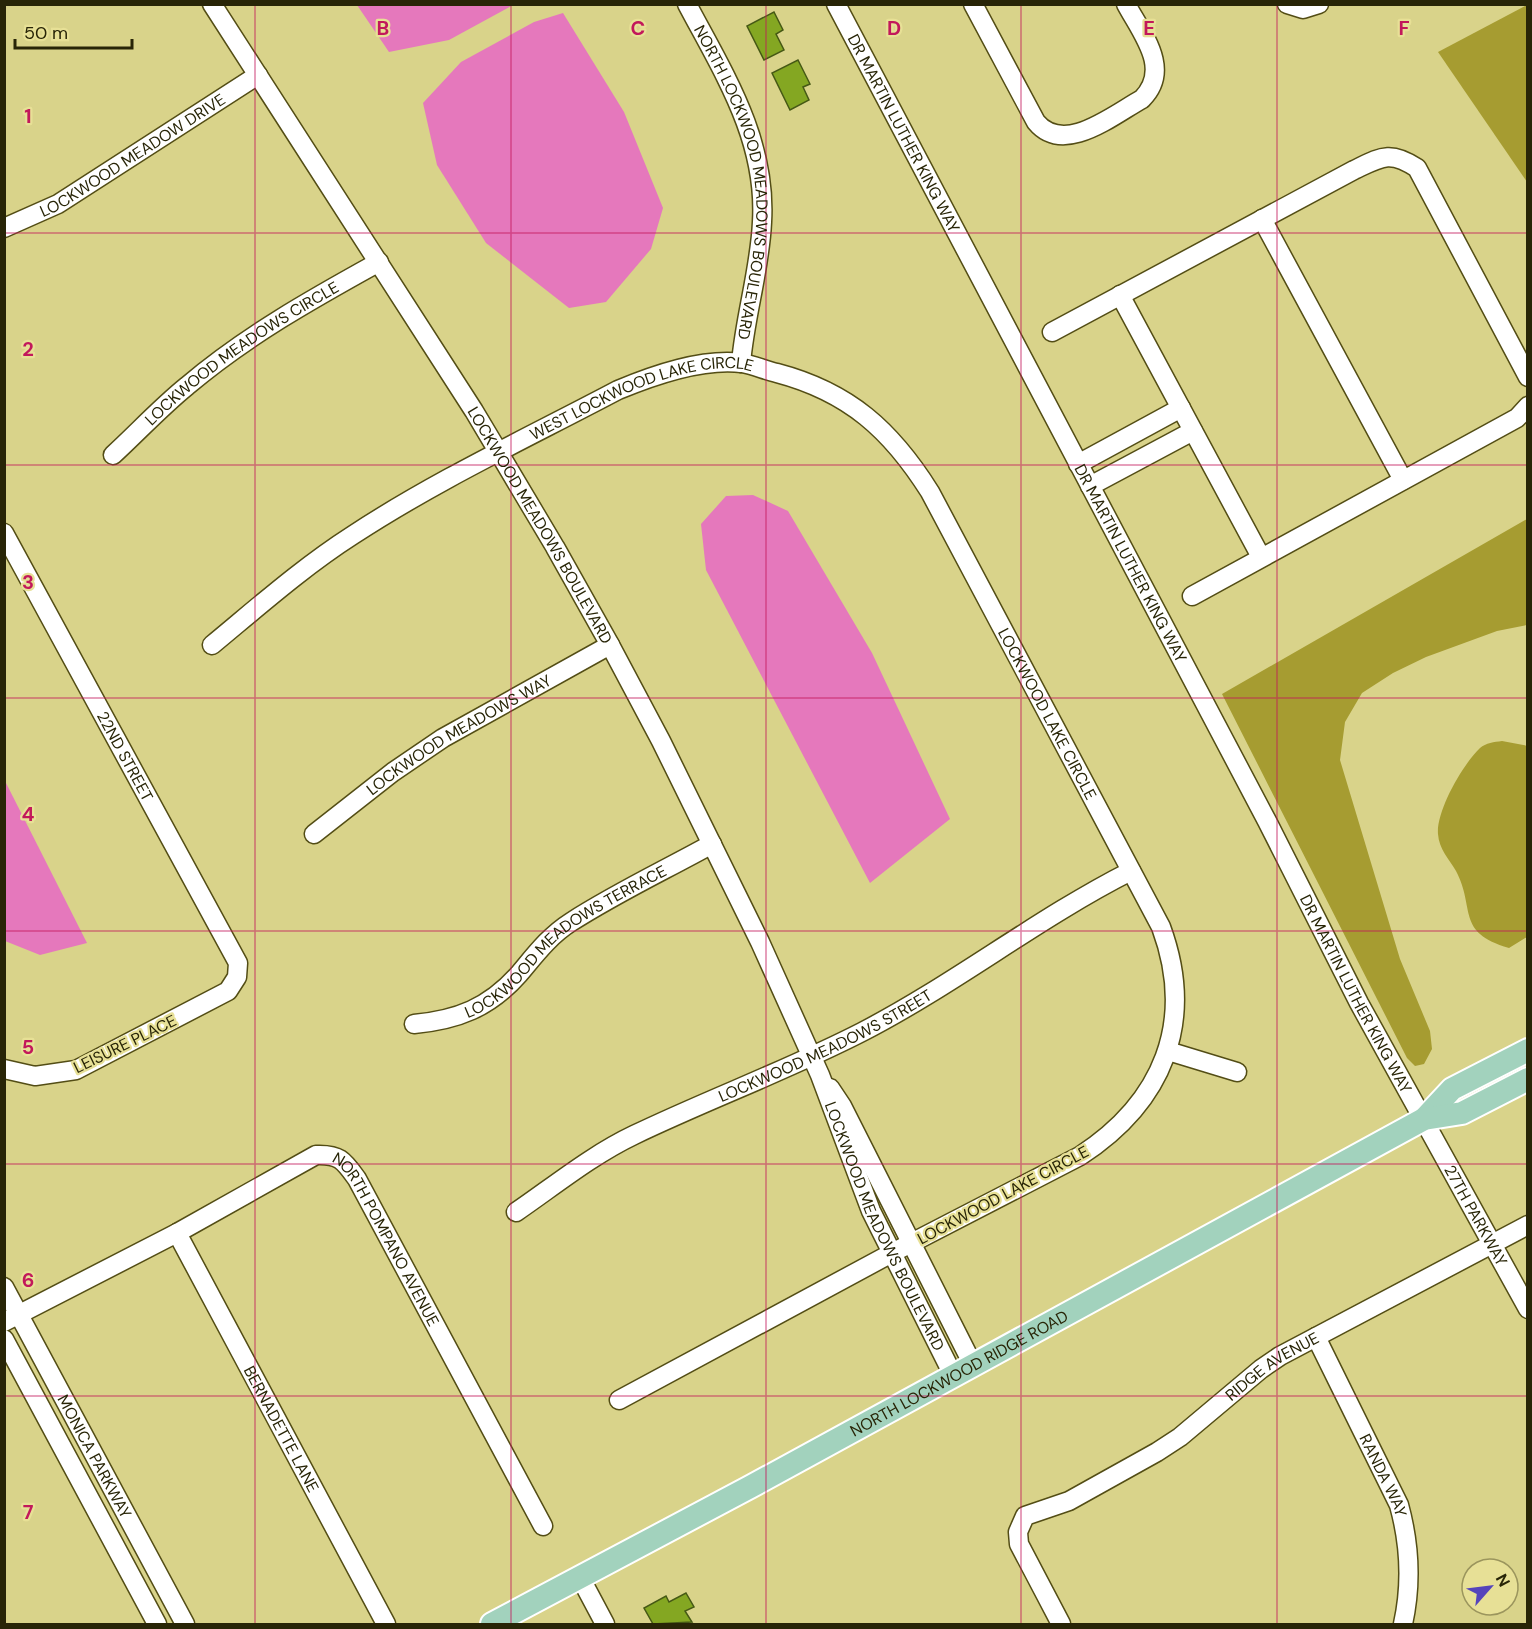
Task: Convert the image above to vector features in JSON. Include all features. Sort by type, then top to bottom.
[{"type":"main road","name":"NORTH LOCKWOOD RIDGE ROAD","points":[[492,1624],[750,1487],[1424,1119],[1452,1089],[1527,1050]]},
{"type":"main road","name":"NORTH LOCKWOOD RIDGE ROAD","points":[[1424,1119],[1462,1113],[1527,1079]]},
{"type":"street","name":"LOCKWOOD MEADOWS BOULEVARD","points":[[212,4],[499,452],[610,645],[760,942],[820,1075],[840,1133],[890,1254],[953,1376]]},
{"type":"street","name":"NORTH LOCKWOOD MEADOWS BOULEVARD","points":[[687,4],[744,114],[760,171],[762,225],[741,363]]},
{"type":"street","name":"DR MARTIN LUTHER KING WAY","points":[[836,4],[1267,821],[1359,1003],[1424,1119]]},
{"type":"street","points":[[974,4],[1036,122],[1042,129],[1062,136],[1078,133],[1142,99],[1150,92],[1156,74],[1154,56],[1126,4]]},
{"type":"street","points":[[1287,4],[1303,9],[1318,4]]},
{"type":"street","name":"LOCKWOOD MEADOW DRIVE","points":[[4,228],[58,204],[258,75]]},
{"type":"street","points":[[1052,332],[1376,159],[1391,155],[1417,168],[1527,377]]},
{"type":"street","points":[[1262,219],[1403,480]]},
{"type":"street","name":"LOCKWOOD MEADOWS CIRCLE","points":[[114,455],[185,387],[236,348],[303,303],[379,262]]},
{"type":"street","points":[[1120,295],[1261,557]]},
{"type":"street","name":"WEST LOCKWOOD LAKE CIRCLE","points":[[212,645],[291,579],[352,535],[418,495],[618,390],[652,376],[688,368],[741,363],[818,386],[857,408],[876,423],[910,460],[954,537]]},
{"type":"street","points":[[1192,596],[1518,418],[1527,406]]},
{"type":"street","points":[[1078,464],[1181,408]]},
{"type":"street","points":[[1090,486],[1193,431]]},
{"type":"street","name":"22ND STREET","points":[[4,533],[238,963],[236,981]]},
{"type":"street","name":"LOCKWOOD LAKE CIRCLE","points":[[619,1400],[910,1243],[1080,1156],[1106,1139],[1129,1118],[1147,1094],[1168,1051],[1174,1019],[1172,964],[1161,927],[954,537]]},
{"type":"street","name":"LOCKWOOD MEADOWS WAY","points":[[314,834],[393,772],[443,738],[610,645]]},
{"type":"street","name":"LOCKWOOD MEADOWS TERRACE","points":[[414,1024],[446,1021],[491,999],[519,974],[543,945],[571,922],[712,844]]},
{"type":"street","name":"LOCKWOOD MEADOWS STREET","points":[[516,1212],[633,1135],[811,1057],[903,1010],[1058,910],[1131,871]]},
{"type":"street","name":"LEISURE PLACE","points":[[4,1069],[35,1076],[76,1070],[228,991],[236,981]]},
{"type":"street","points":[[1168,1051],[1238,1072]]},
{"type":"street","name":"LOCKWOOD MEADOWS BOULEVARD","points":[[820,1075],[842,1106],[974,1365]]},
{"type":"street","name":"27TH PARKWAY","points":[[1424,1119],[1527,1309]]},
{"type":"street","name":"NORTH POMPANO AVENUE","points":[[12,1318],[177,1233],[316,1155],[332,1154],[346,1163],[357,1179],[543,1526]]},
{"type":"street","name":"RIDGE AVENUE","points":[[1061,1624],[1019,1544],[1018,1532],[1024,1516],[1069,1501],[1157,1452],[1194,1426],[1261,1369],[1316,1337],[1527,1225]]},
{"type":"street","name":"BERNADETTE LANE","points":[[177,1233],[386,1624]]},
{"type":"street","name":"MONICA PARKWAY","points":[[4,1287],[12,1318],[185,1624]]},
{"type":"street","name":"RANDA WAY","points":[[1316,1337],[1389,1479],[1399,1505],[1406,1529],[1410,1568],[1403,1624]]},
{"type":"street","name":"MONICA PARKWAY","points":[[4,1339],[157,1624]]},
{"type":"street","points":[[580,1577],[605,1624]]},
{"type":"shaded area","points":[[357,5],[513,5],[449,40],[389,52]]},
{"type":"shaded area","points":[[1528,5],[1527,182],[1438,52]]},
{"type":"shaded area","points":[[563,13],[624,112],[663,208],[651,249],[606,302],[569,308],[486,243],[437,165],[423,103],[461,62],[534,22]]},
{"type":"shaded area","points":[[753,495],[788,511],[872,653],[950,819],[870,883],[706,570],[701,524],[726,496]]},
{"type":"shaded area","points":[[1527,519],[1527,625],[1497,631],[1426,657],[1393,673],[1362,693],[1345,722],[1340,760],[1400,959],[1430,1031],[1432,1049],[1424,1064],[1415,1066],[1407,1058],[1222,694]]},
{"type":"shaded area","points":[[1502,741],[1528,746],[1527,937],[1509,948],[1492,942],[1474,927],[1462,885],[1442,849],[1438,834],[1441,813],[1466,765],[1482,746]]},
{"type":"shaded area","points":[[4,781],[87,943],[40,955],[5,941]]},
{"type":"building","points":[[774,12],[783,30],[776,34],[784,50],[764,60],[747,26]]},
{"type":"building","points":[[798,60],[810,84],[803,87],[809,100],[790,110],[772,73]]},
{"type":"building","points":[[686,1593],[694,1607],[685,1611],[692,1622],[653,1624],[644,1608],[666,1596],[669,1602]]}]
